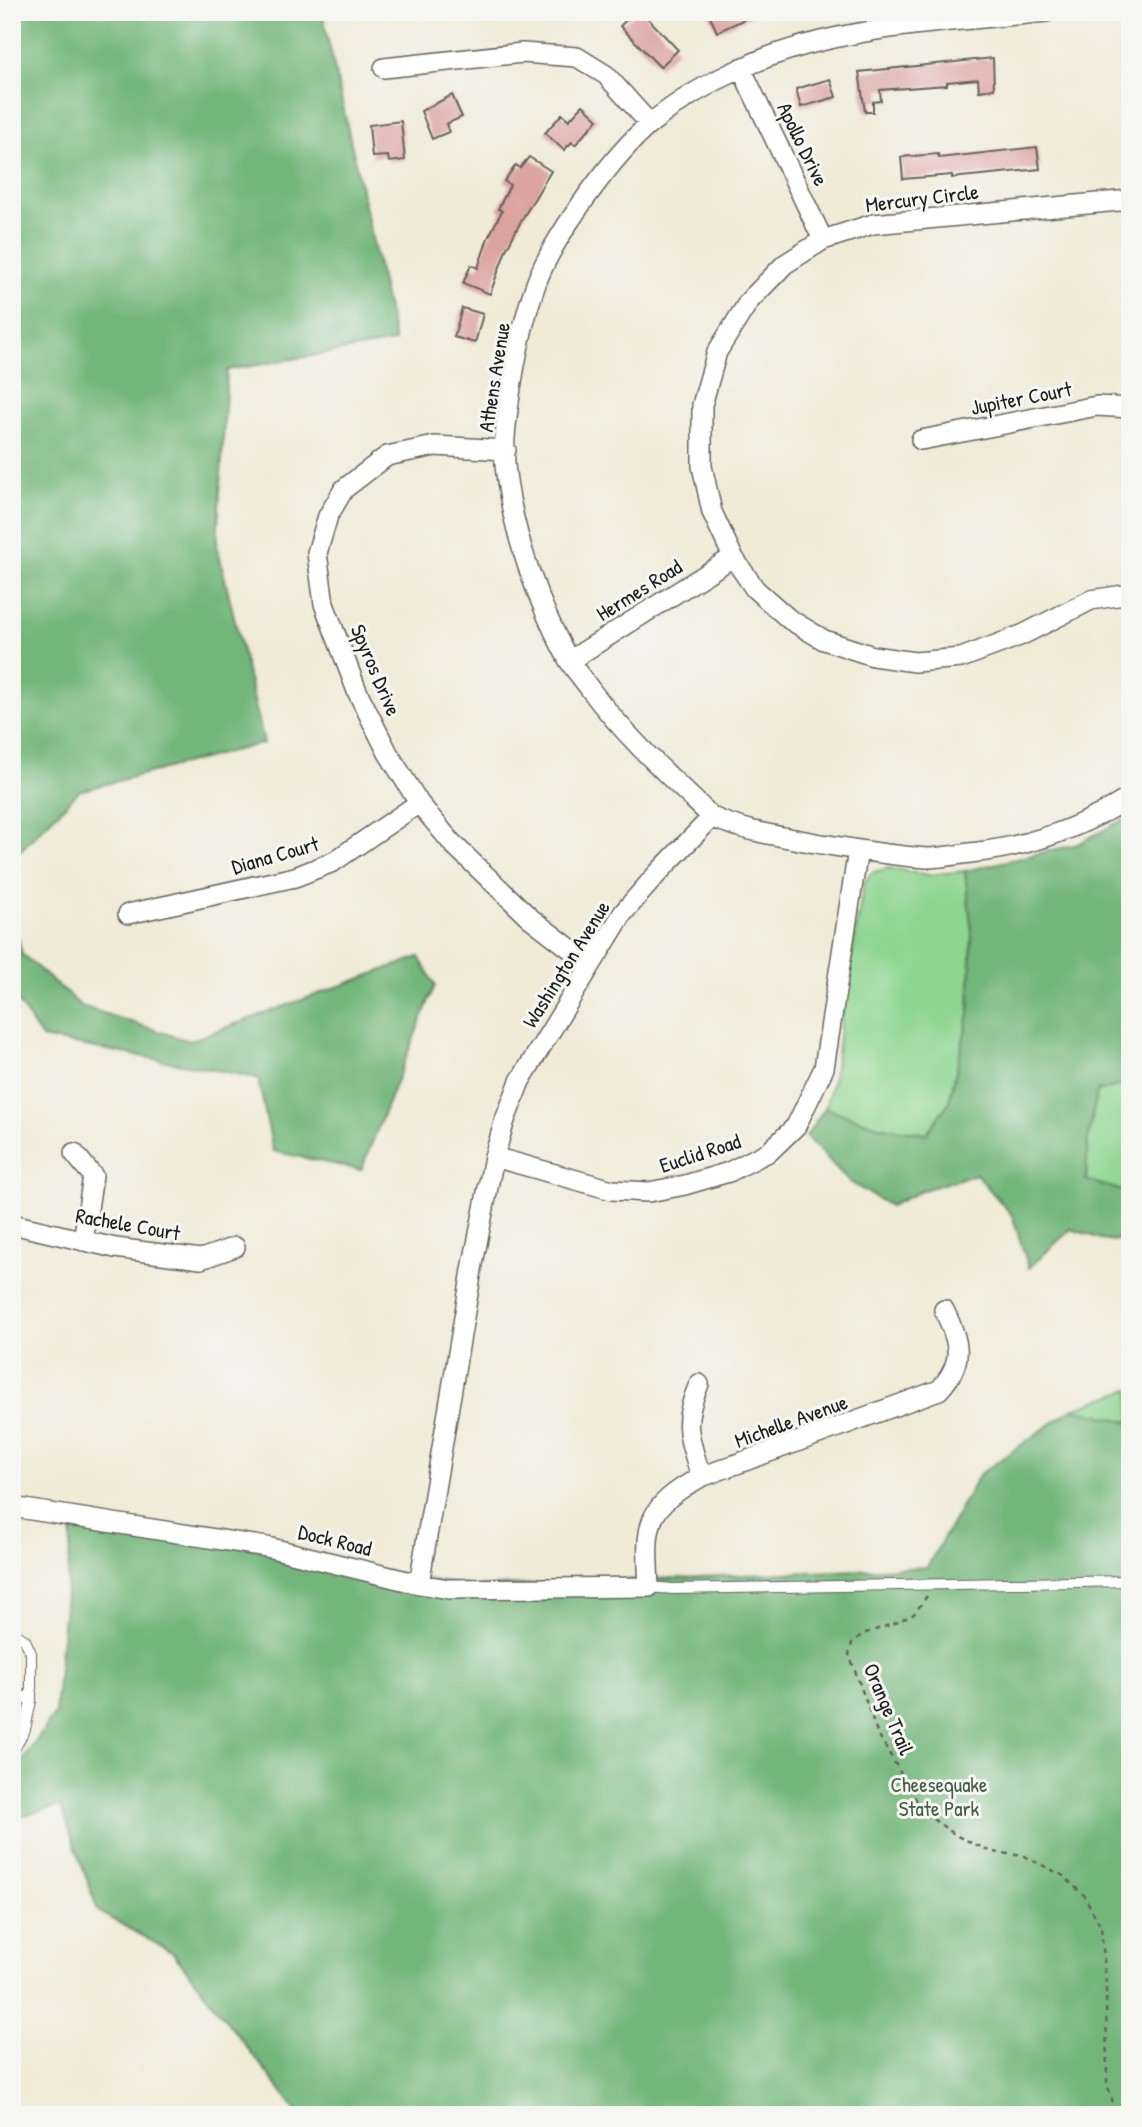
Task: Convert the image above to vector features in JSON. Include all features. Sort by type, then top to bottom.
[{"type":"street","name":"Athens Avenue","points":[[712,817],[606,709],[569,661],[538,594],[514,518],[505,471],[507,419],[517,350],[539,275],[565,228],[616,160],[650,124],[687,98],[741,68],[810,43],[874,31],[1046,12]]},
{"type":"street","points":[[384,68],[522,53],[577,57],[606,75],[650,124]]},
{"type":"street","name":"Apollo Drive","points":[[741,68],[823,240]]},
{"type":"street","name":"Mercury Circle","points":[[1130,200],[873,224],[823,240],[785,264],[748,301],[718,352],[702,405],[702,466],[712,512],[733,558],[755,589],[789,619],[824,640],[873,656],[915,662],[961,658],[1022,635],[1091,600],[1130,594]]},
{"type":"street","name":"Jupiter Court","points":[[921,440],[1097,406],[1130,408]]},
{"type":"street","name":"Spyros Drive","points":[[506,450],[435,446],[387,456],[344,489],[328,516],[317,553],[324,604],[357,691],[388,753],[419,803],[452,843],[529,917],[590,964]]},
{"type":"street","name":"Hermes Road","points":[[569,661],[733,558]]},
{"type":"street","points":[[712,817],[739,829],[858,850],[929,858],[1003,849],[1039,841],[1069,830],[1130,797]]},
{"type":"street","name":"Diana Court","points":[[128,914],[295,877],[333,862],[419,803]]},
{"type":"street","name":"Washington Avenue","points":[[419,1584],[473,1264],[494,1157],[505,1119],[520,1081],[623,913],[712,817]]},
{"type":"street","name":"Euclid Road","points":[[494,1157],[612,1189],[649,1192],[729,1172],[770,1151],[796,1126],[824,1068],[858,850]]},
{"type":"street","points":[[74,1153],[93,1176],[83,1241]]},
{"type":"street","name":"Rachele Court","points":[[12,1224],[115,1248],[201,1259],[235,1247]]},
{"type":"street","name":"Michelle Avenue","points":[[649,1587],[647,1549],[651,1521],[658,1509],[681,1488],[701,1477],[939,1390],[952,1376],[957,1360],[957,1336],[944,1310]]},
{"type":"street","points":[[699,1384],[690,1404],[687,1426],[701,1477]]},
{"type":"street","name":"Dock Road","points":[[12,1507],[20,1506],[267,1547],[419,1584],[469,1590],[649,1587]]},
{"type":"lane","points":[[649,1587],[673,1589],[1130,1581]]},
{"type":"lane","points":[[12,1632],[25,1640],[31,1653],[30,1701],[25,1729],[12,1753]]},
{"type":"lane","points":[[12,1690],[30,1701]]},
{"type":"path","name":"Orange Trail","points":[[930,1583],[925,1601],[914,1614],[863,1634],[852,1643],[849,1654],[877,1732],[923,1812],[957,1836],[992,1852],[1024,1856],[1053,1870],[1084,1895],[1101,1927],[1106,1983],[1107,2084],[1117,2115]]},
{"type":"green space","points":[[12,12],[322,12],[395,342],[227,370],[217,545],[264,743],[79,791],[12,859]]},
{"type":"green space","points":[[1130,816],[1130,1083],[1097,1091],[1088,1139],[1086,1180],[1130,1193],[1130,1239],[1107,1241],[1071,1229],[1029,1268],[1012,1215],[976,1174],[923,1190],[890,1206],[850,1182],[806,1137],[825,1108],[878,1126],[926,1134],[949,1102],[969,1014],[972,932],[965,871],[1078,844]]},
{"type":"green space","points":[[888,868],[928,875],[965,871],[972,932],[969,1014],[949,1102],[926,1134],[878,1126],[825,1108],[834,1076],[864,883],[871,873]]},
{"type":"green space","points":[[12,915],[22,954],[81,1006],[189,1041],[419,957],[435,985],[361,1170],[273,1151],[258,1078],[42,1038],[12,993]]},
{"type":"green space","points":[[1130,1083],[1130,1193],[1086,1181],[1088,1139],[1097,1091]]},
{"type":"green space","points":[[1130,1389],[1130,1422],[1072,1409]]},
{"type":"green space","name":"Cheesequake State Park","points":[[1072,1409],[1130,1422],[1130,2115],[300,2115],[173,1953],[98,1911],[61,1806],[12,1818],[12,1776],[55,1713],[73,1517],[473,1587],[927,1567],[980,1474]]},
{"type":"building","points":[[635,12],[642,12],[678,50],[660,67],[620,26]]},
{"type":"building","points":[[708,12],[760,12],[717,32]]},
{"type":"building","points":[[993,58],[994,89],[979,91],[978,79],[947,82],[947,85],[880,90],[881,101],[873,102],[873,112],[865,112],[859,72]]},
{"type":"building","points":[[830,79],[836,97],[801,107],[796,89]]},
{"type":"building","points":[[452,95],[462,117],[446,124],[449,132],[432,139],[421,111]]},
{"type":"building","points":[[583,105],[598,119],[575,145],[572,142],[564,150],[545,133],[562,114],[569,120]]},
{"type":"building","points":[[401,121],[405,160],[389,162],[388,156],[372,157],[369,125]]},
{"type":"building","points":[[1037,147],[1040,169],[952,178],[952,175],[903,179],[901,157],[938,154],[939,158]]},
{"type":"building","points":[[529,157],[551,171],[506,250],[490,294],[463,283],[471,265],[478,268],[488,238],[502,211],[498,209],[510,185],[504,181],[516,165],[520,168]]},
{"type":"building","points":[[462,308],[483,314],[475,343],[454,337]]}]
